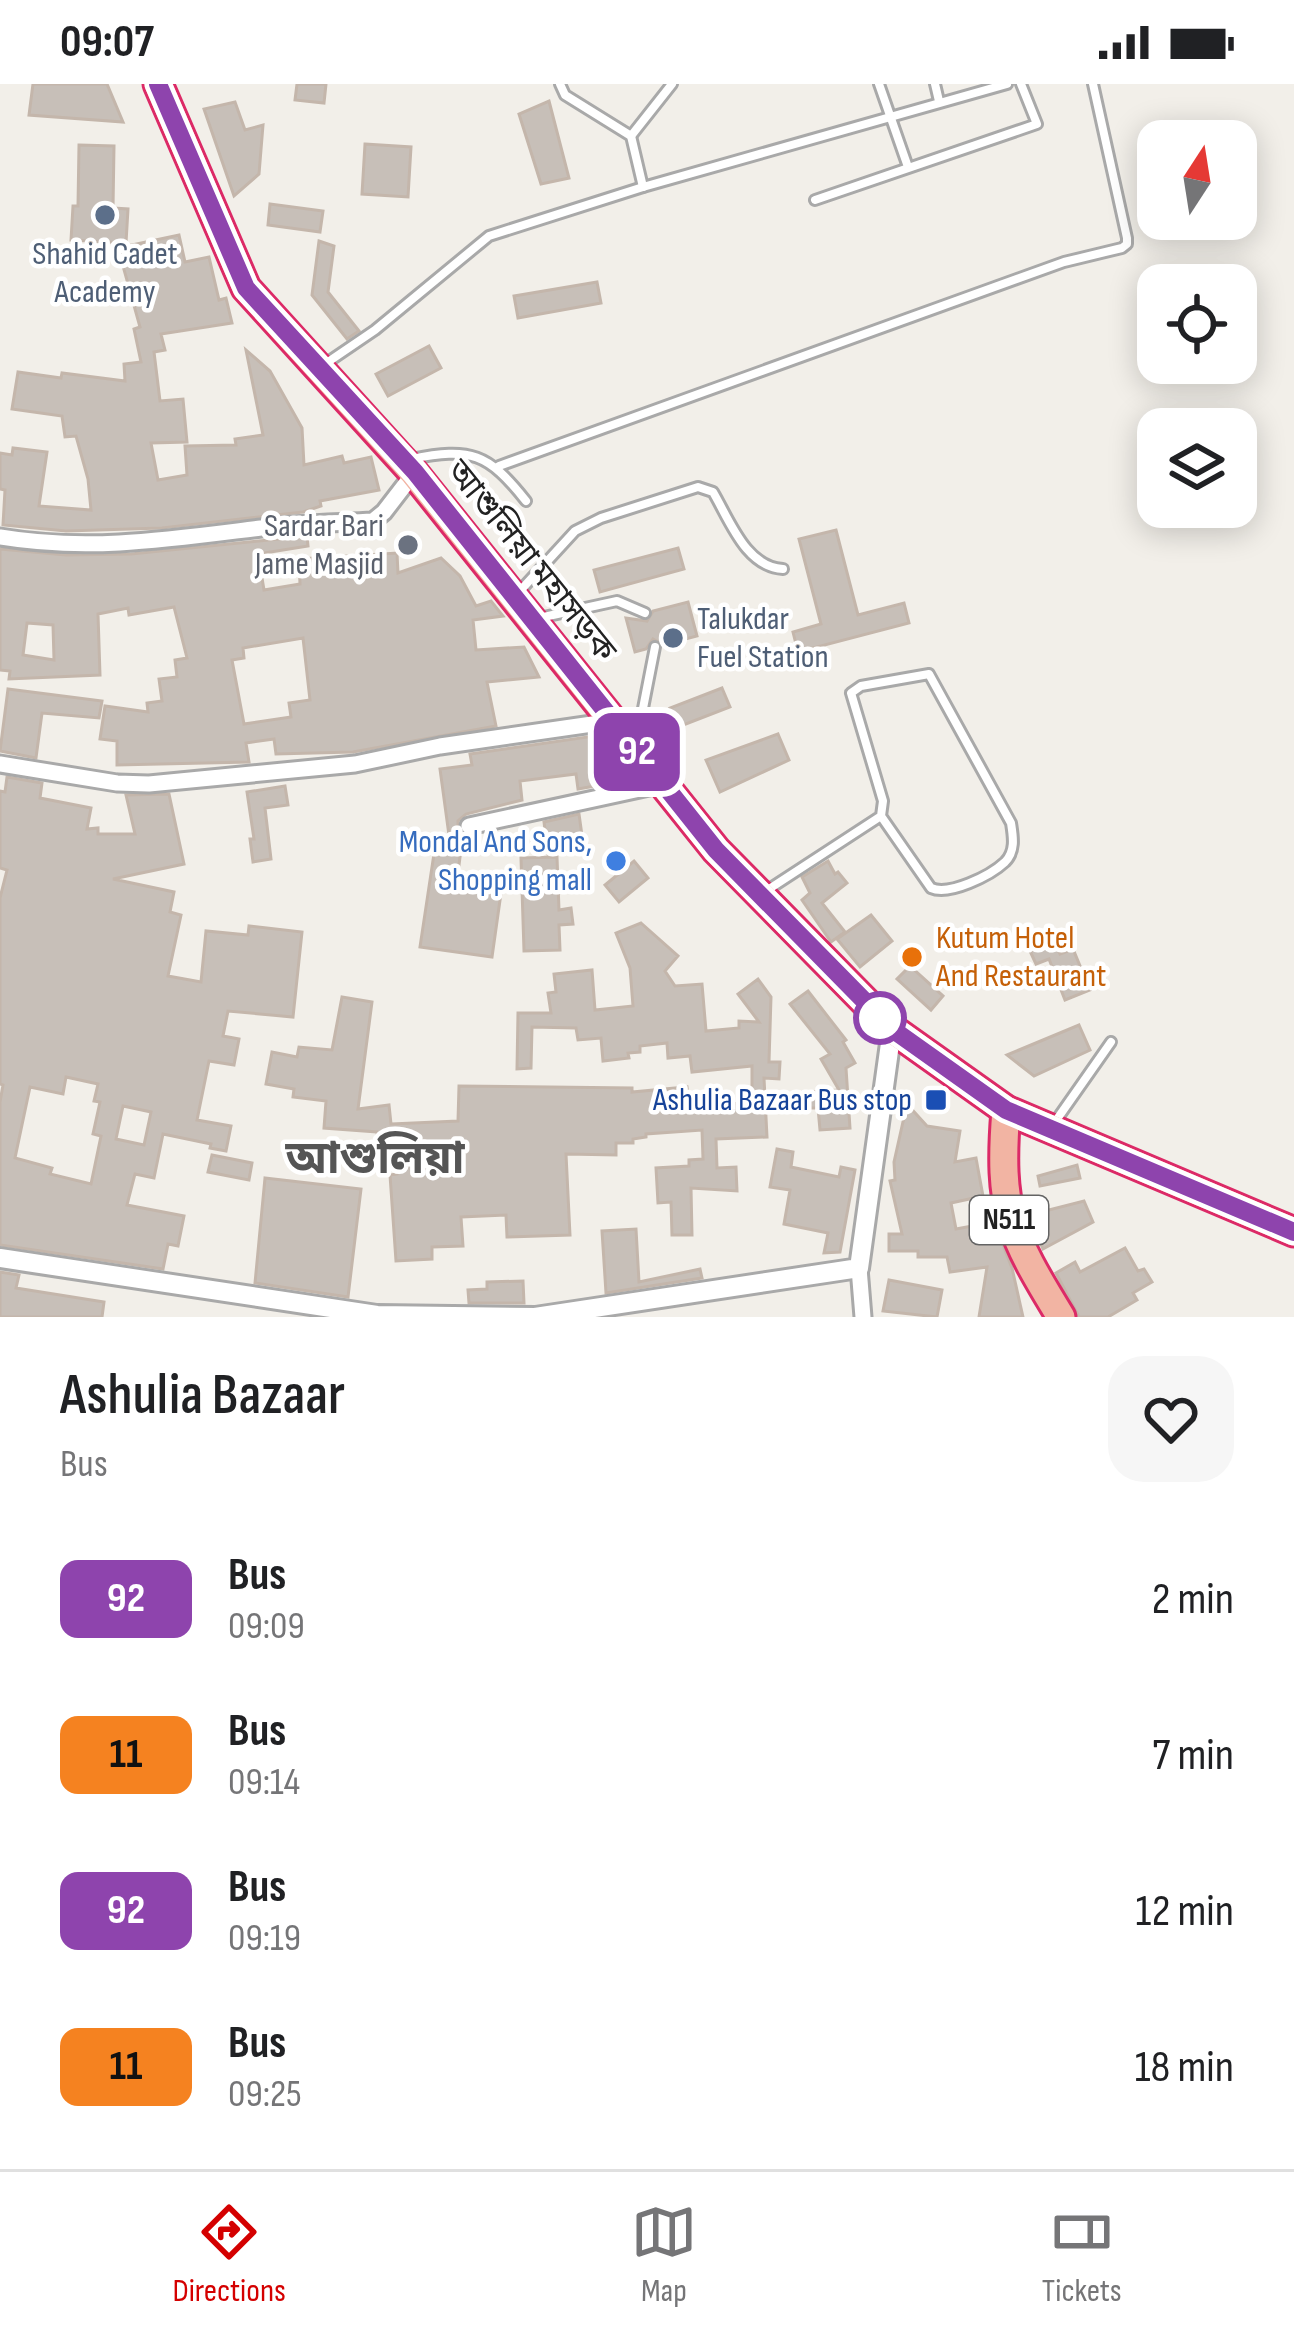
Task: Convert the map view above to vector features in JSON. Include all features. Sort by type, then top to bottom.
[{"type":"highway","name":"আশুলিয়া মহাসড়ক","points":[[158,84],[246,288],[409,466],[716,850],[759,895],[892,1029],[1006,1110],[1294,1232]]},
{"type":"highway","name":"N511","points":[[1006,1110],[1001,1171],[1008,1216],[1028,1263],[1061,1317]]},
{"type":"street","points":[[0,537],[68,546],[119,544],[373,520],[384,512],[409,466]]},
{"type":"street","points":[[0,764],[149,784],[355,764],[440,746],[613,721]]},
{"type":"street","points":[[469,826],[663,784]]},
{"type":"street","points":[[863,1317],[859,1268],[892,1029]]},
{"type":"street","points":[[0,1258],[399,1316],[535,1317],[859,1268]]},
{"type":"lane","points":[[560,84],[565,95],[631,136],[643,187]]},
{"type":"lane","points":[[631,136],[672,84]]},
{"type":"lane","points":[[879,84],[908,167]]},
{"type":"lane","points":[[934,84],[939,101]]},
{"type":"lane","points":[[319,368],[375,330],[489,236],[643,187],[1007,84]]},
{"type":"lane","points":[[815,200],[1037,124],[1022,84]]},
{"type":"lane","points":[[499,466],[1064,262],[1122,248],[1127,238],[1093,84]]},
{"type":"lane","points":[[409,466],[452,451],[499,466],[526,501]]},
{"type":"lane","points":[[523,608],[575,531],[698,487],[712,492],[752,556],[766,568],[783,568]]},
{"type":"lane","points":[[523,608],[617,601],[645,613]]},
{"type":"lane","points":[[635,749],[655,646]]},
{"type":"lane","points":[[759,895],[881,816],[883,800],[851,693],[861,686],[929,674],[1011,823],[1014,842],[1005,862],[942,893],[931,888],[881,816]]},
{"type":"lane","points":[[1050,1129],[1111,1042]]},
{"type":"building","points":[[33,84],[107,84],[123,122],[29,115]]},
{"type":"building","points":[[297,84],[326,84],[324,103],[295,100]]},
{"type":"building","points":[[549,101],[569,178],[541,184],[519,114]]},
{"type":"building","points":[[235,102],[245,130],[263,125],[259,174],[234,196],[204,109]]},
{"type":"building","points":[[365,144],[411,147],[408,197],[362,194]]},
{"type":"building","points":[[79,145],[114,146],[113,208],[128,209],[126,243],[71,240],[73,206],[78,206]]},
{"type":"building","points":[[270,204],[323,211],[320,232],[268,225]]},
{"type":"building","points":[[179,235],[185,262],[209,257],[219,300],[226,298],[232,323],[161,334],[165,350],[154,352],[160,401],[183,399],[187,442],[151,443],[158,480],[187,475],[185,446],[236,445],[235,439],[263,435],[246,350],[270,371],[302,428],[304,465],[342,456],[344,463],[371,457],[379,490],[320,501],[321,506],[303,512],[162,528],[66,531],[3,525],[0,453],[12,455],[13,448],[47,452],[39,506],[91,510],[76,436],[65,437],[62,416],[12,409],[18,372],[125,381],[124,364],[141,362],[134,329],[140,327],[118,248]]},
{"type":"building","points":[[319,241],[334,246],[328,292],[359,331],[347,339],[312,295]]},
{"type":"building","points":[[597,282],[601,303],[518,318],[514,296]]},
{"type":"building","points":[[429,346],[441,368],[388,396],[376,374]]},
{"type":"building","points":[[836,530],[858,615],[904,603],[909,623],[798,652],[793,632],[821,624],[799,539]]},
{"type":"building","points":[[307,536],[308,546],[258,554],[264,590],[300,584],[299,559],[397,553],[398,573],[441,558],[460,576],[476,606],[491,601],[503,616],[473,620],[476,650],[524,647],[539,677],[487,682],[496,726],[353,752],[276,754],[274,739],[246,743],[249,762],[117,765],[117,741],[100,739],[105,706],[148,712],[147,703],[162,701],[159,679],[177,677],[175,660],[187,658],[174,607],[129,615],[128,608],[98,614],[100,675],[9,679],[10,671],[0,670],[0,549],[131,554]],"holes":[[[27,623],[53,625],[54,660],[23,655]],[[303,638],[310,700],[289,703],[291,717],[244,724],[232,660],[244,658],[243,648]]]},
{"type":"building","points":[[678,548],[684,569],[600,592],[594,570]]},
{"type":"building","points":[[688,602],[697,636],[663,645],[653,639],[646,649],[635,652],[626,618],[647,621],[653,611]]},
{"type":"building","points":[[722,688],[730,707],[678,727],[670,708]]},
{"type":"building","points":[[8,689],[102,701],[99,718],[42,713],[36,758],[0,751]]},
{"type":"building","points":[[778,734],[789,760],[720,792],[706,760]]},
{"type":"building","points":[[601,735],[612,783],[578,789],[576,774],[520,781],[522,800],[466,814],[458,821],[466,841],[462,841],[458,873],[503,879],[492,957],[420,947],[435,847],[451,850],[440,769],[472,765],[470,754]]},
{"type":"building","points":[[7,777],[42,783],[40,798],[91,808],[87,829],[98,828],[98,834],[135,834],[126,795],[169,794],[184,864],[113,879],[174,892],[170,912],[181,915],[168,976],[201,982],[206,931],[248,935],[249,926],[302,932],[293,1017],[228,1011],[223,1036],[239,1039],[234,1065],[209,1061],[197,1120],[231,1126],[226,1151],[163,1134],[154,1178],[135,1174],[127,1205],[184,1216],[178,1246],[168,1244],[163,1269],[0,1245],[0,898],[7,870],[0,868],[0,791],[5,792]],"holes":[[[66,1077],[98,1084],[94,1101],[100,1102],[93,1134],[101,1136],[91,1184],[50,1174],[52,1168],[15,1158],[30,1087],[63,1094]],[[123,1106],[151,1112],[144,1145],[116,1139]]]},
{"type":"building","points":[[285,786],[288,805],[265,808],[271,859],[253,862],[247,792]]},
{"type":"building","points":[[579,814],[584,850],[548,854],[544,822]]},
{"type":"building","points":[[557,857],[559,910],[571,908],[573,924],[559,925],[560,950],[524,951],[521,858]]},
{"type":"building","points":[[634,861],[648,878],[619,902],[605,885]]},
{"type":"building","points":[[828,861],[847,883],[822,903],[845,932],[831,942],[802,900],[810,893],[802,877]]},
{"type":"building","points":[[871,915],[892,941],[860,967],[837,939]]},
{"type":"building","points":[[641,923],[678,956],[665,971],[675,986],[702,984],[706,1031],[739,1028],[739,1021],[759,1022],[738,994],[758,979],[771,997],[769,1062],[780,1062],[779,1079],[764,1078],[767,1137],[716,1139],[717,1168],[736,1167],[737,1191],[691,1188],[692,1235],[672,1235],[671,1202],[658,1203],[656,1168],[689,1166],[689,1160],[703,1159],[702,1130],[646,1134],[633,1143],[616,1143],[616,1155],[566,1154],[570,1235],[507,1237],[506,1215],[461,1217],[463,1246],[432,1247],[432,1259],[396,1261],[390,1175],[397,1174],[396,1141],[378,1143],[377,1132],[324,1128],[326,1101],[293,1097],[294,1089],[266,1084],[272,1052],[297,1057],[299,1047],[332,1050],[342,997],[372,1002],[358,1109],[389,1105],[391,1124],[458,1121],[459,1086],[632,1088],[632,1092],[687,1087],[689,1105],[752,1103],[752,1066],[692,1072],[690,1056],[668,1058],[667,1043],[640,1046],[640,1052],[628,1053],[629,1058],[603,1061],[601,1038],[578,1040],[576,1028],[532,1027],[531,1068],[517,1069],[518,1013],[551,1013],[548,993],[556,992],[554,974],[592,970],[595,1010],[633,1006],[630,968],[616,933]]},
{"type":"building","points":[[1055,942],[1060,954],[1073,949],[1090,990],[1065,1000],[1049,959],[1036,964],[1030,951]]},
{"type":"building","points":[[910,966],[943,996],[931,1010],[897,979]]},
{"type":"building","points":[[808,991],[846,1040],[855,1063],[846,1068],[850,1128],[820,1130],[818,1108],[810,1108],[809,1092],[839,1090],[821,1059],[830,1054],[790,1004]]},
{"type":"building","points":[[1079,1025],[1090,1050],[1034,1076],[1007,1055]]},
{"type":"building","points":[[907,1104],[927,1126],[960,1131],[955,1162],[976,1158],[983,1196],[951,1203],[956,1229],[994,1222],[1012,1268],[1023,1317],[979,1317],[987,1267],[950,1272],[947,1257],[889,1251],[889,1234],[902,1234],[890,1181],[895,1180],[894,1162]]},
{"type":"building","points":[[777,1149],[793,1152],[791,1167],[839,1177],[841,1167],[855,1170],[840,1252],[824,1253],[828,1233],[784,1224],[790,1190],[770,1187]]},
{"type":"building","points":[[212,1155],[252,1163],[249,1180],[208,1172]]},
{"type":"building","points":[[1077,1165],[1080,1178],[1040,1186],[1038,1176]]},
{"type":"building","points":[[265,1178],[361,1189],[348,1297],[255,1283]]},
{"type":"building","points":[[1084,1201],[1093,1222],[1043,1249],[1029,1215]]},
{"type":"building","points":[[636,1229],[639,1282],[700,1269],[702,1278],[606,1293],[602,1231]]},
{"type":"building","points":[[1125,1248],[1138,1271],[1144,1269],[1152,1282],[1133,1293],[1137,1300],[1108,1317],[1079,1317],[1056,1273],[1075,1262],[1080,1272]]},
{"type":"building","points":[[0,1272],[19,1275],[16,1288],[104,1302],[102,1317],[0,1317]]},
{"type":"building","points":[[889,1280],[942,1290],[937,1317],[883,1311]]},
{"type":"building","points":[[523,1281],[524,1303],[469,1303],[468,1290],[487,1289],[487,1282]]},
{"type":"bus line","name":"92","points":[[158,84],[246,288],[415,472],[716,850],[892,1029],[1006,1110],[1294,1232]]},
{"type":"place","name":"Shahid Cadet Academy","points":[[105,215]]},
{"type":"place","name":"Sardar Bari Jame Masjid","points":[[408,545]]},
{"type":"place","name":"Talukdar Fuel Station","points":[[673,638]]},
{"type":"place","name":"Mondal And Sons, Shopping mall","points":[[616,861]]},
{"type":"place","name":"Kutum Hotel And Restaurant","points":[[912,957]]},
{"type":"place","name":"Ashulia Bazaar Bus stop","points":[[936,1100]]},
{"type":"district","name":"আশুলিয়া","points":[[375,1159]]}]
